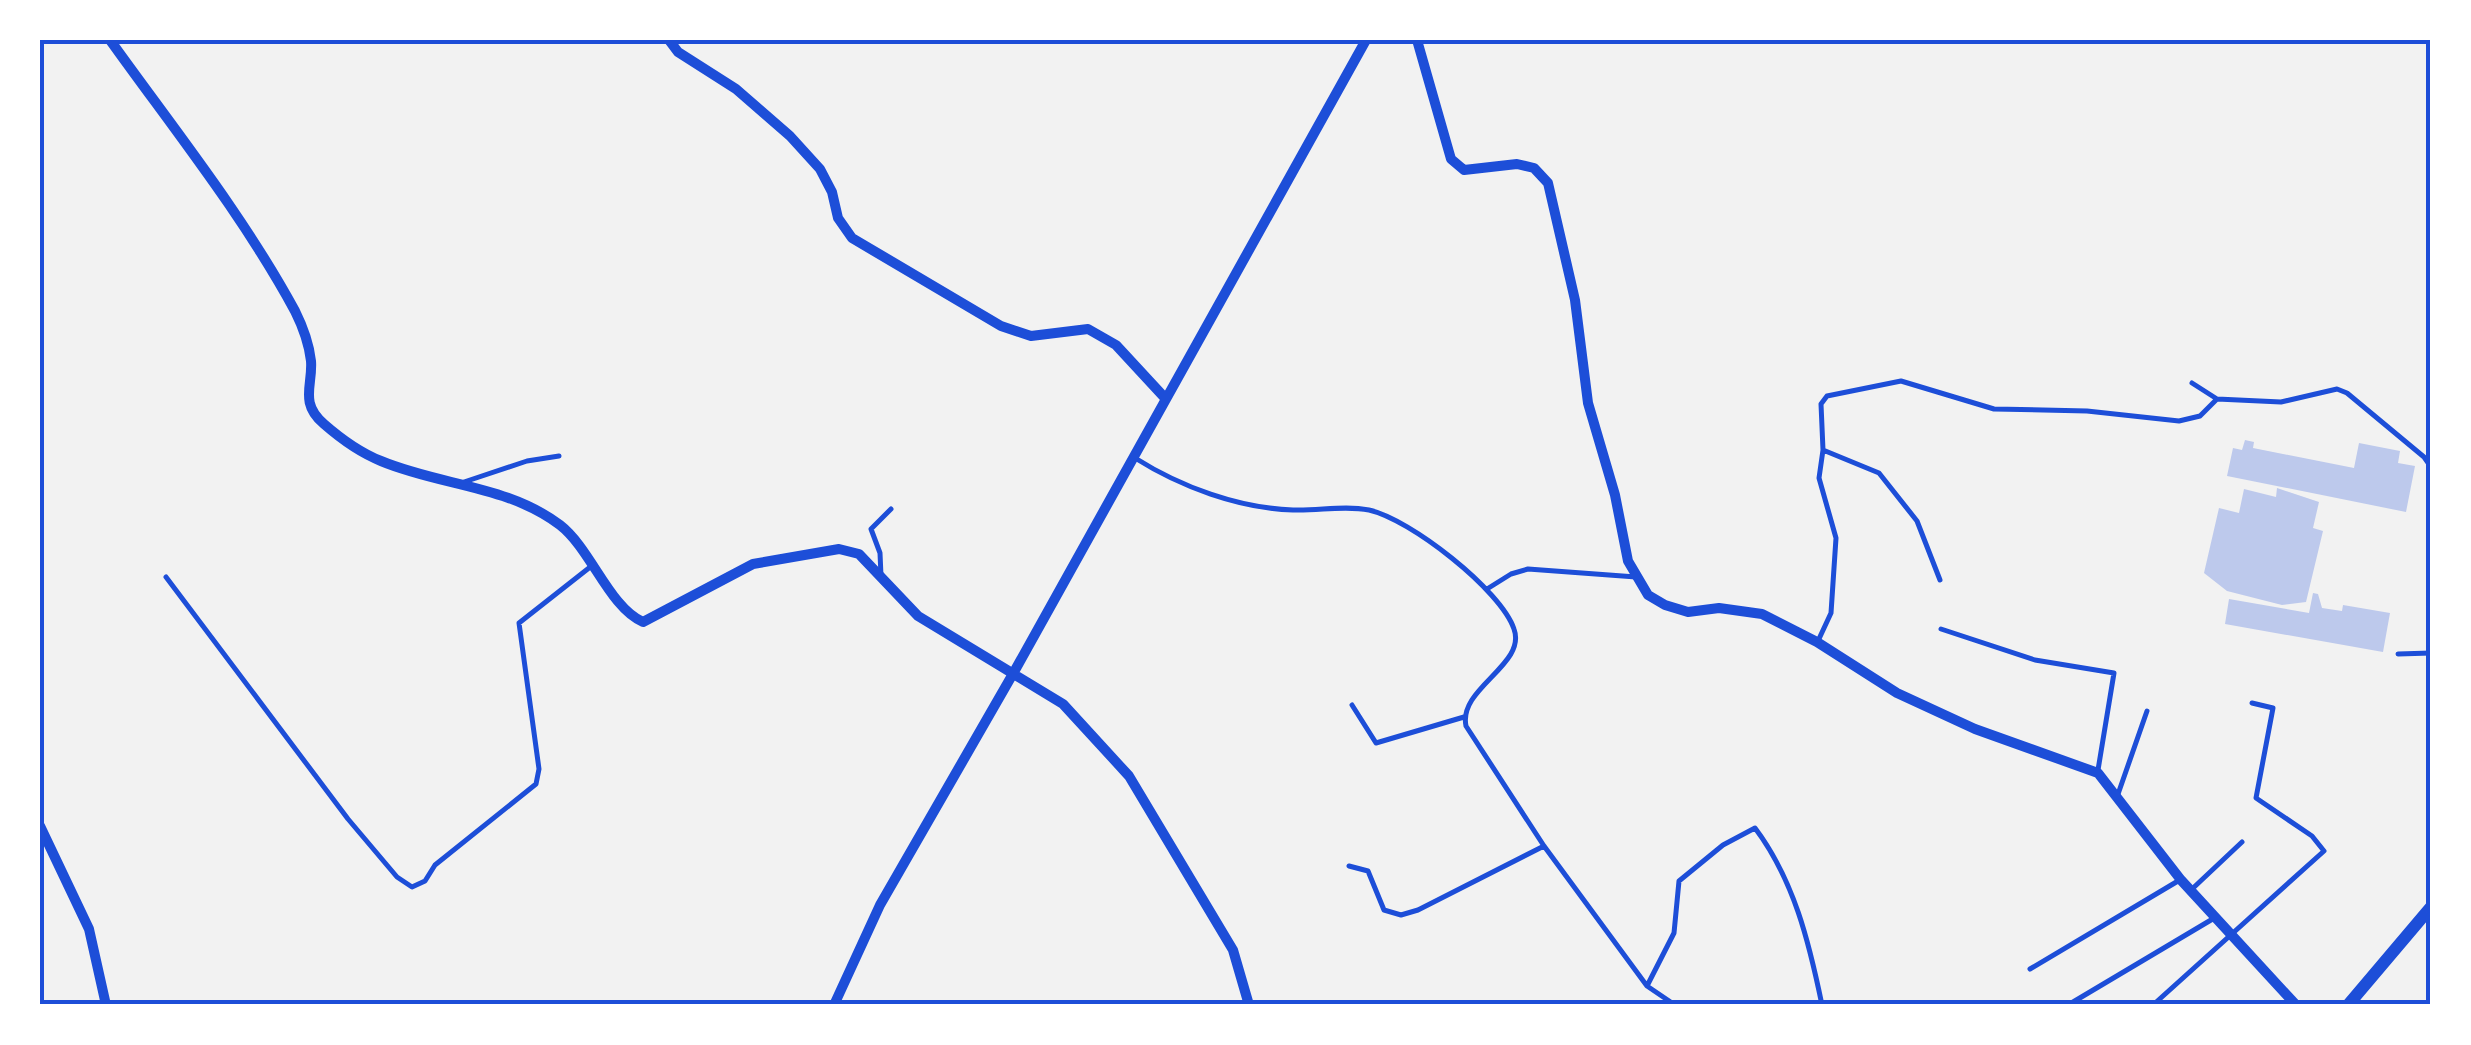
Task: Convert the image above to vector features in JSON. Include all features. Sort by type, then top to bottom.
[{"type":"street","points":[[110,40],[220,193],[295,312],[307,339],[312,366],[306,392],[318,420],[382,461],[514,498],[562,526],[630,617],[643,622],[754,564],[839,549],[859,554],[918,616],[1063,704],[1129,776],[1234,950],[1248,1005]]},
{"type":"street","points":[[669,40],[678,52],[736,88],[820,168],[832,192],[838,218],[852,238],[1001,326],[1031,336],[1088,329],[1116,345],[1166,398]]},
{"type":"street","points":[[834,1005],[880,905],[1366,40]]},
{"type":"street","points":[[1418,40],[1451,159],[1464,170],[1517,164],[1534,168],[1548,184],[1576,300],[1588,402],[1612,480],[1628,561],[1648,594],[1665,605],[1688,612],[1719,608],[1762,614],[1817,642],[1897,693],[1975,729],[2098,773],[2181,880],[2296,1005]]},
{"type":"street","points":[[40,826],[89,929],[106,1005]]},
{"type":"street","points":[[2348,1005],[2431,907]]},
{"type":"lane","points":[[1817,642],[1830,613],[1836,538],[1819,478],[1821,404],[1826,396],[1901,381],[1994,410],[2088,412],[2179,420],[2200,416],[2217,398]]},
{"type":"lane","points":[[2192,384],[2217,398],[2281,402],[2337,388],[2412,447],[2431,468]]},
{"type":"lane","points":[[1822,450],[1880,472],[1917,520],[1940,580]]},
{"type":"lane","points":[[461,483],[559,456]]},
{"type":"lane","points":[[1134,456],[1170,480],[1250,505],[1294,510],[1348,506],[1376,511],[1440,548],[1488,590],[1514,629],[1516,642],[1511,655],[1472,700],[1464,717],[1466,726],[1544,846],[1648,986],[1674,1005]]},
{"type":"lane","points":[[880,578],[880,554],[871,529],[891,509]]},
{"type":"lane","points":[[166,577],[348,819],[396,876],[412,887],[425,881],[435,865],[536,784],[539,768],[519,623],[594,564]]},
{"type":"lane","points":[[1488,590],[1528,568],[1636,577]]},
{"type":"lane","points":[[1941,629],[2035,660],[2114,674],[2098,773]]},
{"type":"lane","points":[[2398,654],[2431,654]]},
{"type":"lane","points":[[2154,1005],[2324,850],[2312,836],[2256,798],[2274,708],[2252,703]]},
{"type":"lane","points":[[1352,705],[1376,743],[1464,717]]},
{"type":"lane","points":[[2116,799],[2147,711]]},
{"type":"lane","points":[[1648,986],[1674,933],[1679,881],[1723,845],[1755,828],[1770,848],[1795,898],[1822,1005]]},
{"type":"lane","points":[[2191,890],[2242,842]]},
{"type":"lane","points":[[1349,866],[1368,870],[1384,910],[1401,915],[1544,846]]},
{"type":"lane","points":[[2030,969],[2181,880]]},
{"type":"lane","points":[[2068,1005],[2216,917]]},
{"type":"building","points":[[2245,440],[2254,442],[2253,448],[2354,468],[2359,443],[2400,451],[2398,463],[2415,466],[2406,512],[2227,476],[2233,448],[2242,450]]},
{"type":"building","points":[[2277,488],[2319,502],[2313,528],[2323,531],[2306,602],[2282,605],[2227,591],[2204,573],[2219,508],[2239,513],[2244,489],[2276,497]]},
{"type":"building","points":[[2313,593],[2318,594],[2322,608],[2342,611],[2343,605],[2390,613],[2383,652],[2225,624],[2229,599],[2309,613]]}]
